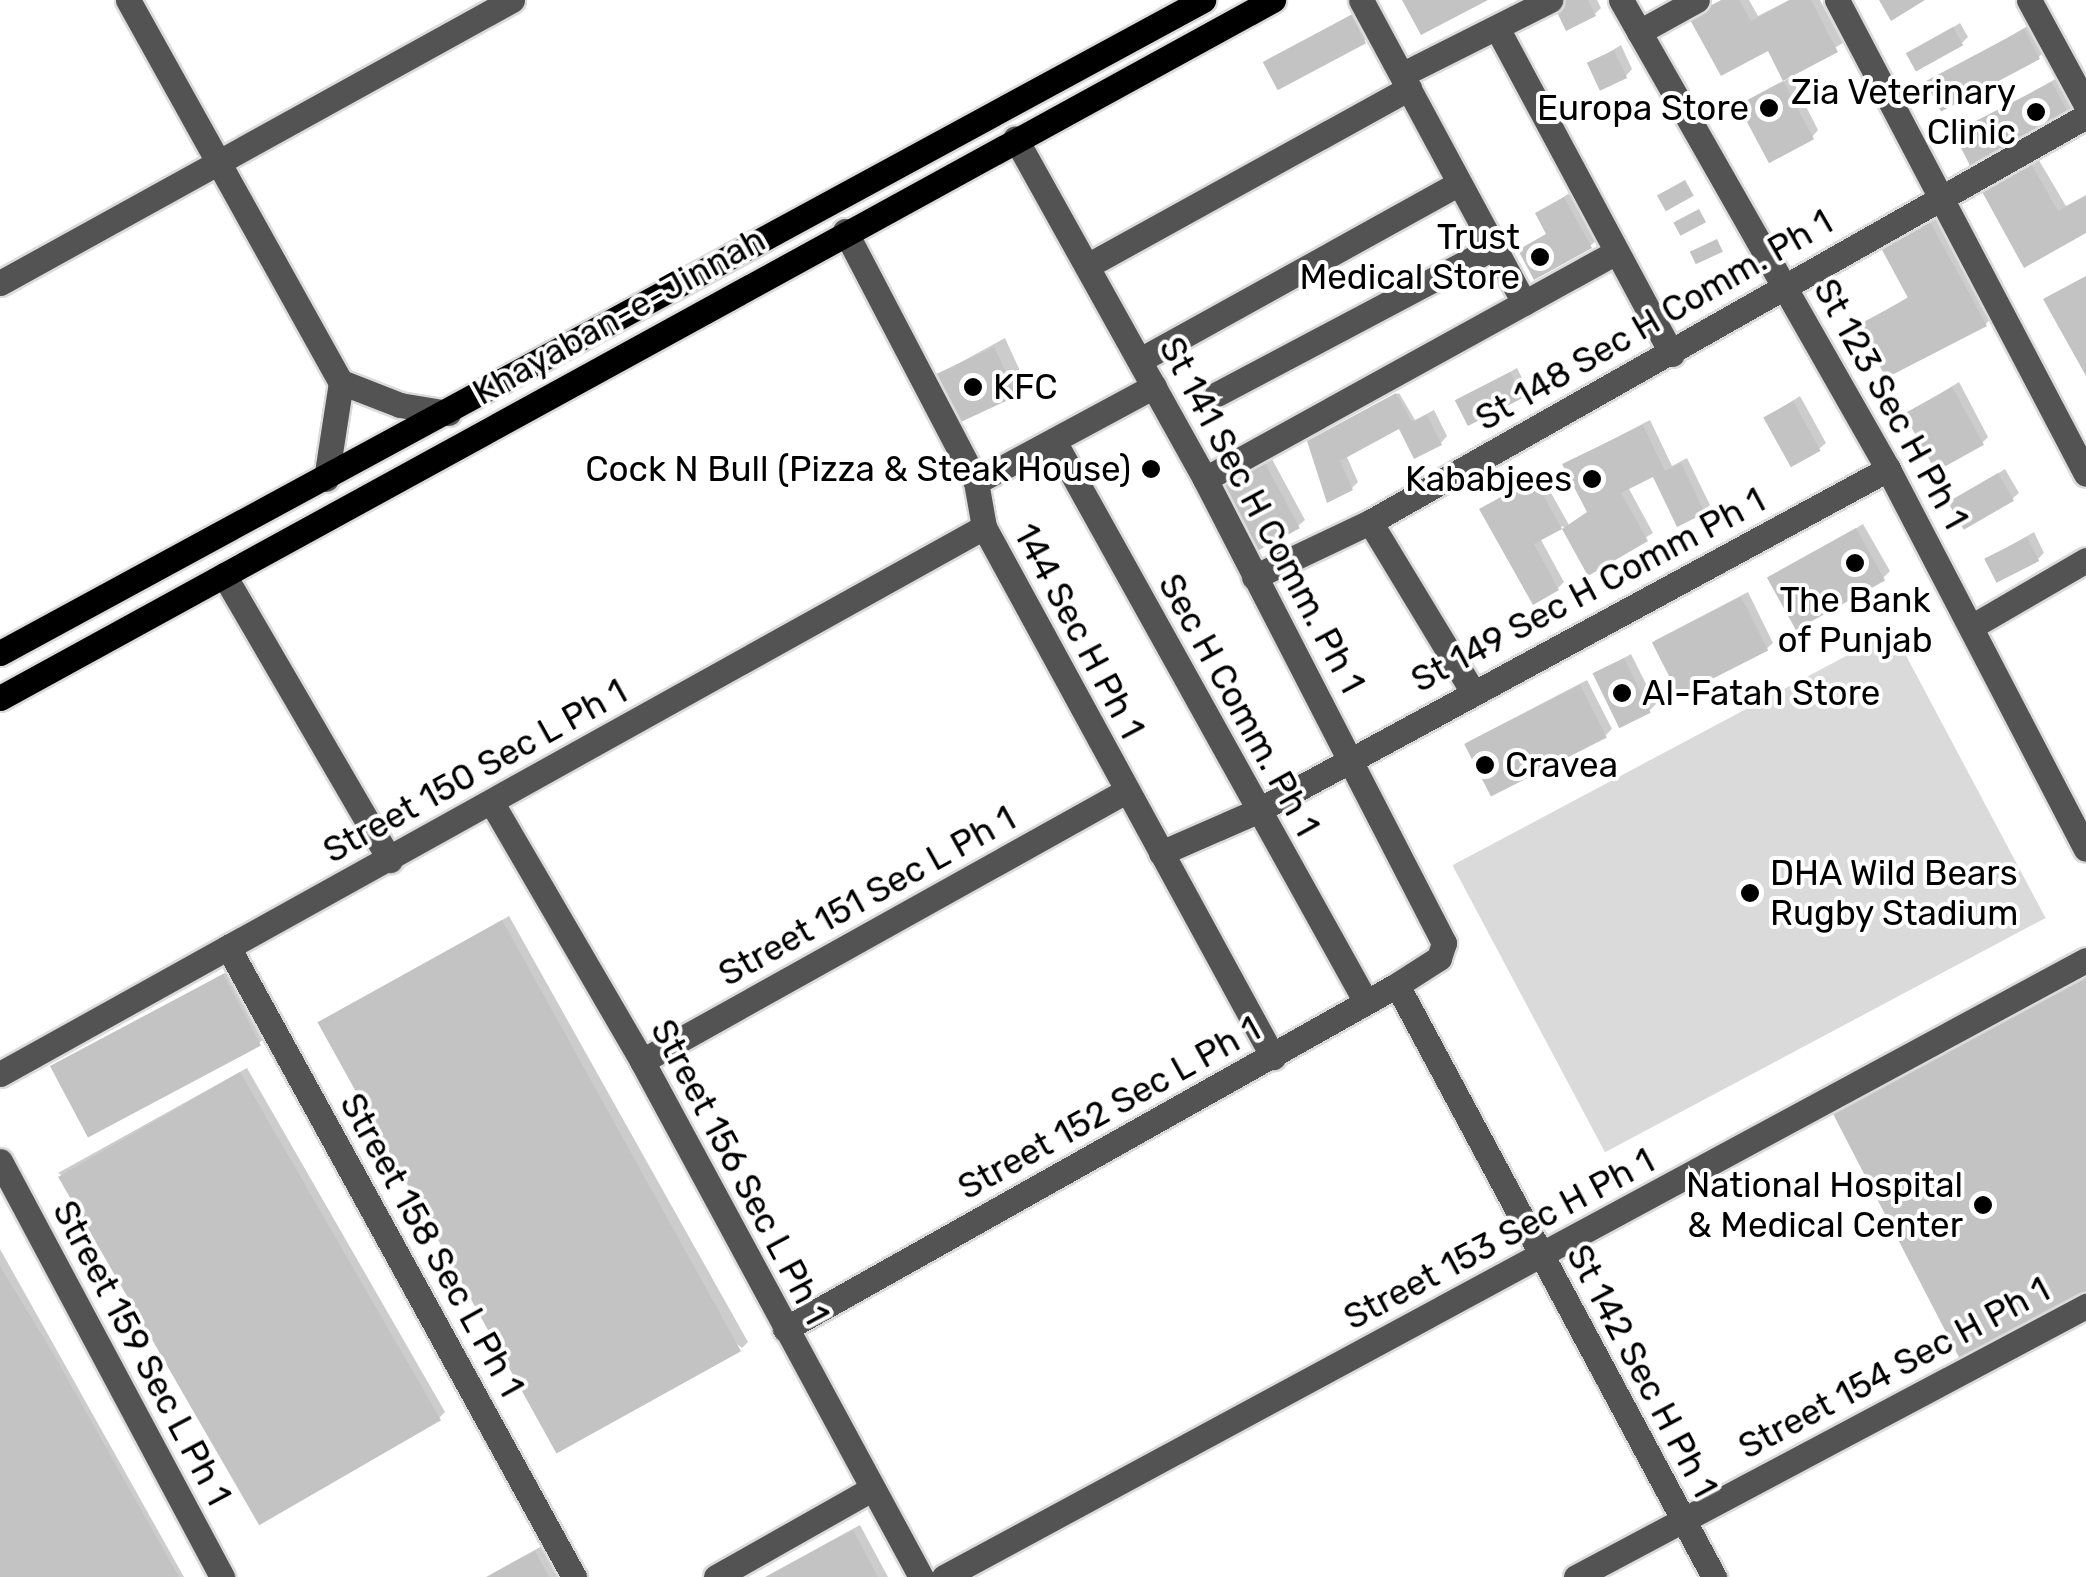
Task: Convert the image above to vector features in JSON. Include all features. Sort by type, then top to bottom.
[{"type":"main road","name":"Khayaban-e-Jinnah","points":[[0,652],[448,413],[1203,0]]},
{"type":"main road","name":"Khayaban-e-Jinnah","points":[[3,697],[844,231],[1273,0]]},
{"type":"street","points":[[128,0],[340,382],[326,479]]},
{"type":"street","points":[[0,283],[512,0]]},
{"type":"street","points":[[1361,0],[1491,249],[1524,303]]},
{"type":"street","points":[[1087,266],[1550,0]]},
{"type":"street","name":"St 123 Sec H Ph 1","points":[[1621,0],[1888,469],[2086,849]]},
{"type":"street","points":[[1639,32],[1697,0]]},
{"type":"street","points":[[1836,0],[1944,194],[2086,474]]},
{"type":"street","points":[[2029,0],[2086,104]]},
{"type":"street","points":[[1497,28],[1672,354]]},
{"type":"street","name":"St 148 Sec H Comm. Ph 1","points":[[1254,577],[1370,522],[2086,116]]},
{"type":"street","name":"St 141 Sec H Comm. Ph 1","points":[[1015,138],[1204,478],[1442,928]]},
{"type":"street","points":[[1140,360],[1457,184]]},
{"type":"street","name":"144 Sec H Ph 1","points":[[844,231],[976,482],[984,527],[1273,1057]]},
{"type":"street","points":[[1217,394],[1491,249]]},
{"type":"street","points":[[1204,478],[1616,252]]},
{"type":"street","points":[[340,382],[400,406],[448,413]]},
{"type":"street","points":[[976,482],[1154,386]]},
{"type":"street","name":"Sec H Comm. Ph 1","points":[[1054,441],[1366,1002]]},
{"type":"street","name":"St 149 Sec H Comm Ph 1","points":[[1161,852],[1257,811],[1888,469]]},
{"type":"street","points":[[1370,522],[1473,692]]},
{"type":"street","name":"Street 150 Sec L Ph 1","points":[[0,1074],[984,527]]},
{"type":"street","points":[[1972,626],[2086,560]]},
{"type":"street","points":[[224,575],[390,860]]},
{"type":"street","name":"Street 151 Sec L Ph 1","points":[[642,1061],[1126,791]]},
{"type":"street","name":"Street 156 Sec L Ph 1","points":[[492,803],[642,1061],[870,1490],[922,1577]]},
{"type":"street","name":"Street 152 Sec L Ph 1","points":[[785,1328],[1397,985],[1439,958],[1442,928]]},
{"type":"street","name":"Street 158 Sec L Ph 1","points":[[228,946],[574,1577]]},
{"type":"street","name":"Street 153 Sec H Ph 1","points":[[944,1577],[2086,960]]},
{"type":"street","name":"St 142 Sec H Ph 1","points":[[1397,985],[1714,1577]]},
{"type":"street","name":"Street 159 Sec L Ph 1","points":[[0,1161],[222,1577]]},
{"type":"street","name":"Street 154 Sec H Ph 1","points":[[1576,1577],[2086,1306]]},
{"type":"street","points":[[716,1577],[870,1490]]},
{"type":"shaded area","name":"DHA Wild Bears Rugby Stadium","points":[[1893,631],[2046,918],[1605,1152],[1452,865]]},
{"type":"building","points":[[1402,0],[1488,0],[1421,35]]},
{"type":"building","points":[[1566,0],[1588,0],[1596,16],[1566,31],[1554,6]]},
{"type":"building","points":[[1722,0],[1739,0],[1751,21],[1790,0],[1811,0],[1838,52],[1783,81],[1768,51],[1721,76],[1689,18]]},
{"type":"building","points":[[1879,0],[1925,0],[1891,21]]},
{"type":"building","points":[[1351,15],[1366,43],[1278,90],[1263,62]]},
{"type":"building","points":[[1953,27],[1963,45],[1916,72],[1906,53]]},
{"type":"building","points":[[2024,29],[2040,59],[1941,112],[1925,82]]},
{"type":"building","points":[[1614,50],[1627,78],[1600,91],[1587,63]]},
{"type":"building","points":[[1783,81],[1814,139],[1769,163],[1738,105]]},
{"type":"building","points":[[2052,82],[2069,116],[1970,166],[1953,132]]},
{"type":"building","points":[[2030,162],[2058,211],[2086,196],[2086,233],[2024,268],[1980,188]]},
{"type":"building","points":[[1685,180],[1694,196],[1666,211],[1657,196]]},
{"type":"building","points":[[1564,197],[1592,248],[1534,280],[1518,250],[1546,234],[1535,213]]},
{"type":"building","points":[[1699,209],[1706,222],[1680,236],[1673,223]]},
{"type":"building","points":[[1930,222],[1987,326],[1886,378],[1858,325],[1908,298],[1881,248]]},
{"type":"building","points":[[1717,239],[1723,252],[1696,264],[1690,252]]},
{"type":"building","points":[[2086,276],[2086,376],[2043,299]]},
{"type":"building","name":"KFC","points":[[994,347],[1017,396],[952,426],[929,377]]},
{"type":"building","points":[[1510,372],[1523,398],[1468,426],[1455,400]]},
{"type":"building","points":[[1952,387],[1984,445],[1936,471],[1904,414]]},
{"type":"building","points":[[1396,393],[1412,422],[1427,415],[1442,445],[1414,459],[1399,429],[1340,461],[1353,490],[1327,503],[1307,441]]},
{"type":"building","points":[[1793,401],[1821,451],[1791,467],[1763,417]]},
{"type":"building","points":[[1643,425],[1665,471],[1681,463],[1705,513],[1677,527],[1653,477],[1621,493],[1648,541],[1588,576],[1562,529],[1587,512],[1562,464]]},
{"type":"building","points":[[1265,463],[1300,528],[1258,550],[1224,485]]},
{"type":"building","points":[[1998,473],[2014,501],[1964,530],[1948,502]]},
{"type":"building","points":[[1534,479],[1562,529],[1534,544],[1559,590],[1533,605],[1479,509]]},
{"type":"building","points":[[1856,528],[1885,580],[1796,630],[1767,577]]},
{"type":"building","points":[[2027,537],[2039,561],[1996,583],[1984,559]]},
{"type":"building","points":[[1741,597],[1768,650],[1679,696],[1652,642]]},
{"type":"building","name":"Al-Fatah Store","points":[[1624,658],[1651,713],[1619,728],[1593,673]]},
{"type":"building","points":[[1580,685],[1607,738],[1491,797],[1464,744]]},
{"type":"building","points":[[502,920],[741,1351],[556,1453],[317,1022]]},
{"type":"building","name":"National Hospital & Medical Center","points":[[2086,968],[2086,1300],[1964,1367],[1831,1110]]},
{"type":"building","points":[[223,974],[261,1046],[88,1138],[50,1066]]},
{"type":"building","points":[[240,1072],[441,1420],[259,1525],[58,1177]]},
{"type":"building","points":[[0,1266],[54,1355],[179,1577],[0,1577]]},
{"type":"building","points":[[853,1530],[878,1577],[766,1577],[830,1542]]},
{"type":"building","points":[[535,1551],[549,1577],[487,1577],[512,1563]]},
{"type":"place","name":"Europa Store","points":[[1769,108]]},
{"type":"place","name":"Zia Veterinary Clinic","points":[[2036,112]]},
{"type":"place","name":"Trust Medical Store","points":[[1540,257]]},
{"type":"place","name":"KFC","points":[[973,387]]},
{"type":"place","name":"Cock N Bull (Pizza & Steak House)","points":[[1151,469]]},
{"type":"place","name":"Kababjees","points":[[1592,479]]},
{"type":"place","name":"The Bank of Punjab","points":[[1855,563]]},
{"type":"place","name":"Al-Fatah Store","points":[[1622,693]]},
{"type":"place","name":"Cravea","points":[[1485,765]]},
{"type":"place","name":"DHA Wild Bears Rugby Stadium","points":[[1750,893]]},
{"type":"place","name":"National Hospital & Medical Center","points":[[1983,1205]]}]
